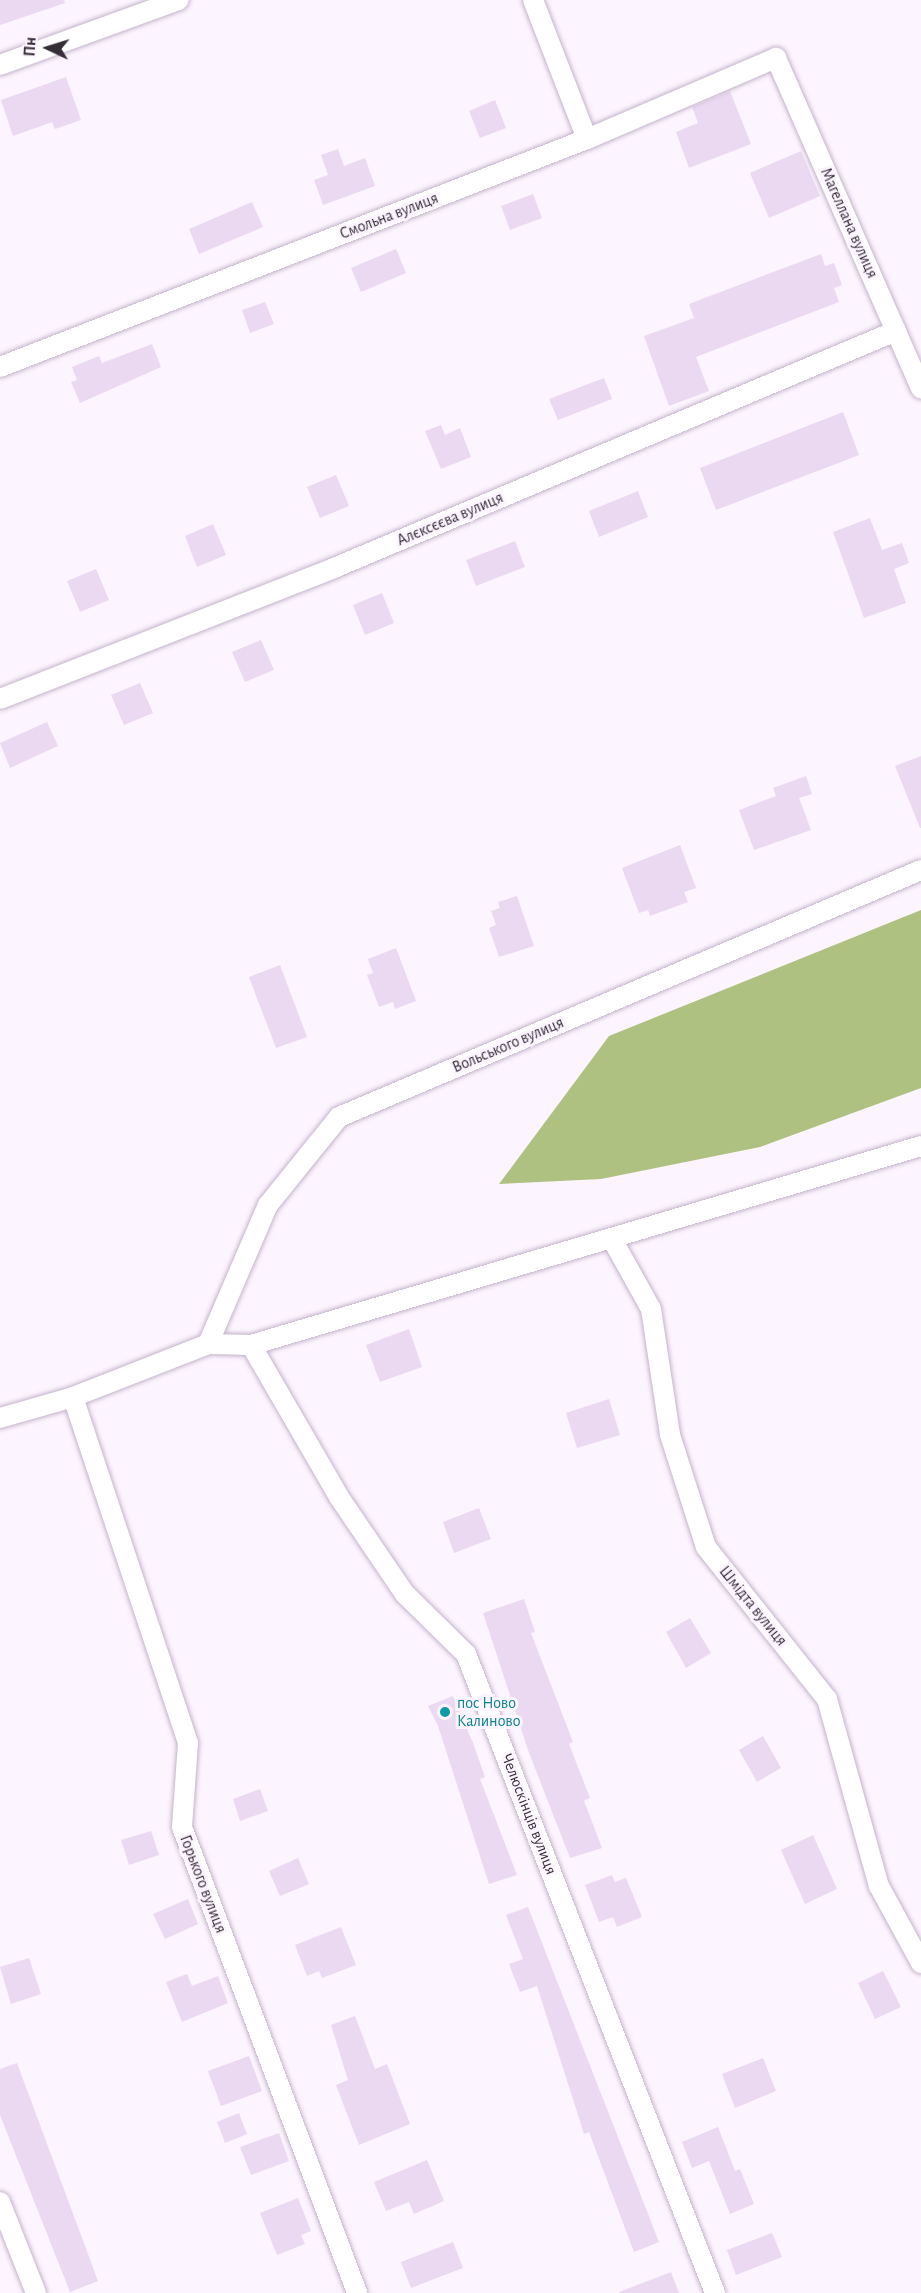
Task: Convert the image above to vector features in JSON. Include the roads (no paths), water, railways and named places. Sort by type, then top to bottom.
[{"type":"street","points":[[0,65],[179,0]]},
{"type":"street","points":[[533,0],[587,140]]},
{"type":"street","name":"Смольна вулиця","points":[[0,367],[587,140],[776,58]]},
{"type":"street","name":"Магеллана вулиця","points":[[776,58],[921,389]]},
{"type":"street","name":"Алєксєєва вулиця","points":[[0,699],[334,568],[896,331]]},
{"type":"street","name":"Вольського вулиця","points":[[208,1344],[268,1206],[339,1117],[921,870]]},
{"type":"street","points":[[0,1418],[73,1397],[208,1344],[251,1345],[921,1146]]},
{"type":"street","name":"Шмідта вулиця","points":[[612,1239],[651,1309],[670,1435],[706,1547],[827,1699],[879,1886],[921,1963]]},
{"type":"street","name":"Челюскінців вулиця","points":[[251,1345],[339,1497],[405,1594],[466,1654],[715,2293]]},
{"type":"street","name":"Горького вулиця","points":[[73,1397],[188,1743],[182,1827],[357,2293]]},
{"type":"street","points":[[0,2202],[36,2293]]},
{"type":"place","name":"пос Ново Калиново","points":[[445,1712]]}]
